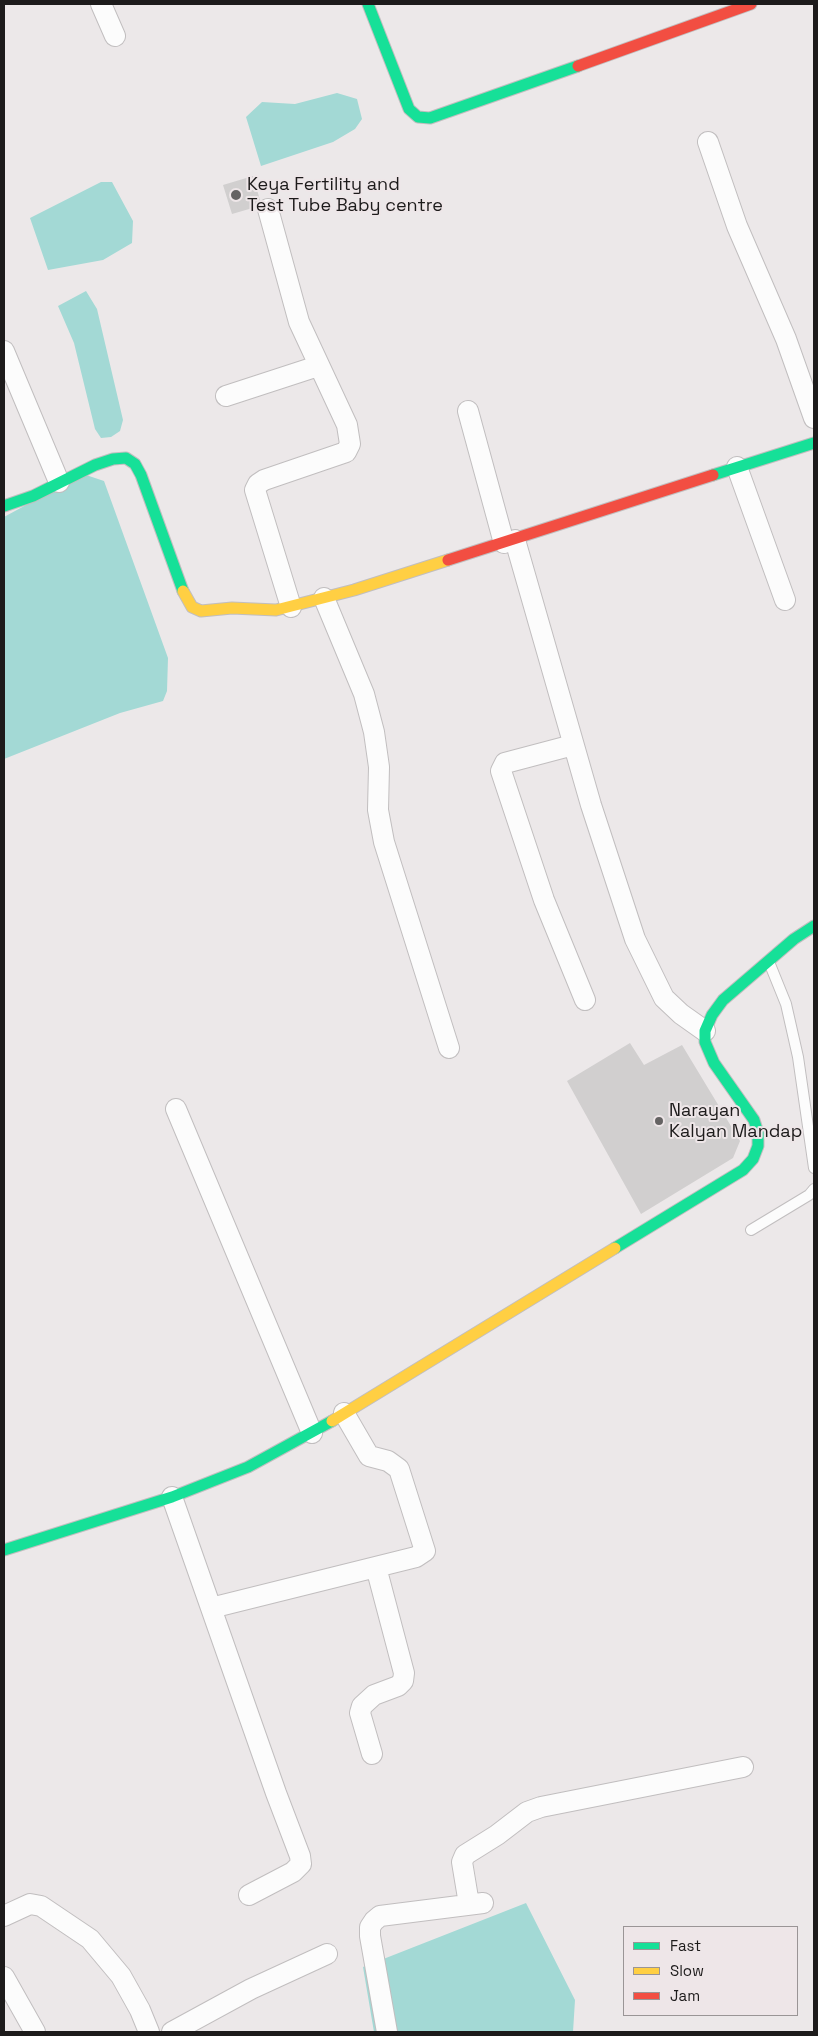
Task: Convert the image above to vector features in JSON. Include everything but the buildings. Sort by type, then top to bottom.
[{"type":"street","points":[[101,4],[115,36]]},
{"type":"street","points":[[368,4],[410,109],[418,117],[430,118],[751,4]]},
{"type":"street","points":[[708,142],[737,226],[786,338],[814,418]]},
{"type":"street","points":[[268,209],[299,322],[347,425],[350,444],[346,452],[264,480],[254,490],[291,607]]},
{"type":"street","points":[[4,351],[59,482]]},
{"type":"street","points":[[226,396],[318,366]]},
{"type":"street","points":[[468,411],[619,893],[651,975],[664,998],[680,1014],[705,1031]]},
{"type":"street","points":[[4,506],[33,496],[95,465],[126,458],[135,464],[141,475],[186,598],[192,607],[201,611],[232,608],[276,610],[324,598],[509,541],[814,443]]},
{"type":"street","points":[[738,468],[785,600]]},
{"type":"street","points":[[324,598],[364,694],[374,732],[379,767],[378,810],[384,842],[448,1048]]},
{"type":"street","points":[[573,745],[506,763],[501,771],[544,900],[585,1000]]},
{"type":"street","points":[[4,1550],[172,1497],[248,1467],[312,1433],[743,1170],[753,1159],[758,1146],[758,1133],[754,1120],[714,1063],[705,1042],[705,1031],[712,1015],[723,1000],[794,939],[814,926]]},
{"type":"street","points":[[176,1109],[312,1433]]},
{"type":"street","points":[[211,1608],[376,1567],[422,1554],[425,1550],[425,1544],[399,1469],[388,1461],[369,1456],[344,1413]]},
{"type":"street","points":[[172,1497],[300,1856],[301,1864],[294,1872],[249,1895]]},
{"type":"street","points":[[372,1754],[360,1713],[362,1706],[374,1695],[398,1686],[403,1681],[404,1674],[376,1567]]},
{"type":"street","points":[[386,2032],[370,1936],[370,1927],[380,1916],[476,1904],[462,1862],[465,1855],[497,1835],[527,1812],[541,1807],[743,1767]]},
{"type":"street","points":[[4,1916],[30,1904],[42,1906],[90,1939],[121,1976],[140,2010],[149,2032]]},
{"type":"street","points":[[172,2032],[251,1989],[327,1954]]},
{"type":"street","points":[[4,1977],[35,2032]]},
{"type":"lane","points":[[769,961],[786,1004],[798,1056],[814,1168]]},
{"type":"lane","points":[[751,1230],[808,1196],[814,1189]]},
{"type":"water","points":[[337,93],[357,99],[362,119],[355,129],[333,142],[261,166],[246,117],[262,102],[295,104]]},
{"type":"water","points":[[101,182],[112,182],[133,221],[132,243],[103,260],[48,270],[30,218]]},
{"type":"water","points":[[86,291],[97,309],[123,420],[120,431],[111,437],[101,438],[95,429],[74,343],[58,306]]},
{"type":"water","points":[[83,474],[104,481],[168,658],[167,691],[163,701],[120,713],[4,759],[4,517]]},
{"type":"water","points":[[526,1903],[575,2000],[573,2032],[374,2032],[363,1967]]},
{"type":"traffic: fast","points":[[368,4],[409,109],[418,117],[430,118],[578,66]]},
{"type":"traffic: fast","points":[[713,475],[814,443]]},
{"type":"traffic: fast","points":[[4,506],[33,496],[95,465],[113,459],[126,458],[135,464],[141,475],[183,591]]},
{"type":"traffic: fast","points":[[615,1248],[743,1170],[753,1159],[758,1146],[758,1133],[754,1120],[714,1063],[705,1042],[705,1031],[712,1015],[723,1000],[794,939],[814,926]]},
{"type":"traffic: fast","points":[[4,1550],[172,1497],[248,1467],[332,1421]]},
{"type":"traffic: slow","points":[[183,591],[192,607],[201,611],[232,608],[276,610],[354,590],[448,560]]},
{"type":"traffic: slow","points":[[332,1421],[615,1248]]},
{"type":"traffic: jam","points":[[578,66],[751,4]]},
{"type":"traffic: jam","points":[[448,560],[713,475]]},
{"type":"place","name":"Keya Fertility and Test Tube Baby centre","points":[[236,195]]},
{"type":"place","name":"Narayan Kalyan Mandap","points":[[659,1121]]}]
